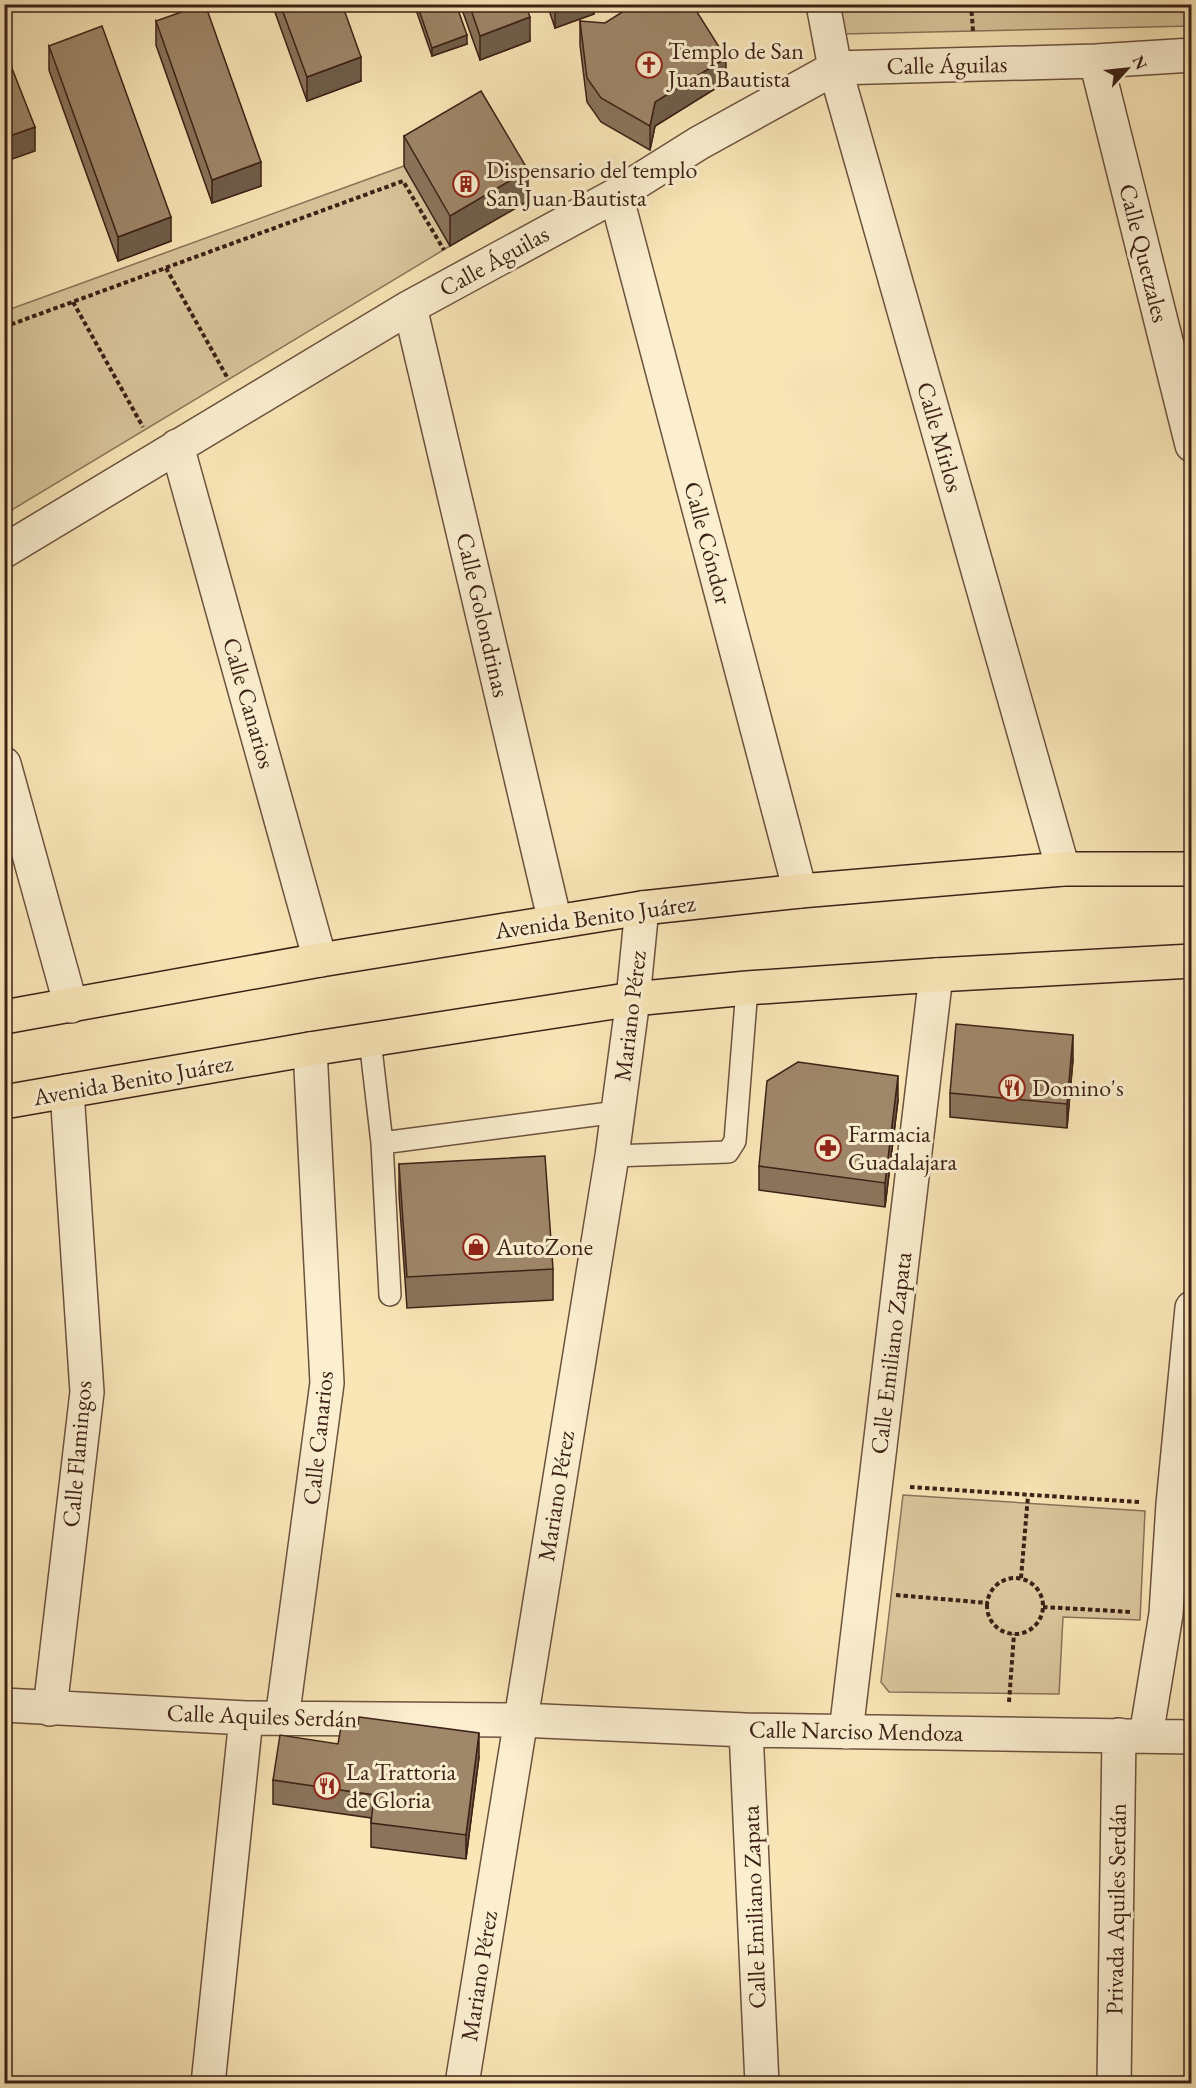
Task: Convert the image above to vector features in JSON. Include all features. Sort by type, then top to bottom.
[{"type":"main road","name":"Avenida Benito Juárez","points":[[4,1017],[320,960],[642,908],[800,891],[1063,869],[1191,869]]},
{"type":"main road","name":"Avenida Benito Juárez","points":[[4,1102],[310,1049],[633,999],[747,988],[936,975],[1191,961]]},
{"type":"street","name":"Calle Mirlos","points":[[823,4],[835,68],[1063,869]]},
{"type":"street","name":"Calle Águilas","points":[[4,551],[410,307],[616,195],[699,143],[835,68],[1191,56]]},
{"type":"street","name":"Calle Quetzales","points":[[1096,61],[1191,445]]},
{"type":"street","name":"Calle Cóndor","points":[[616,195],[800,891]]},
{"type":"street","name":"Calle Golondrinas","points":[[410,307],[555,922]]},
{"type":"street","name":"Calle Canarios","points":[[168,451],[320,960]]},
{"type":"street","points":[[4,764],[71,1006]]},
{"type":"street","name":"Mariano Pérez","points":[[462,2084],[612,1156],[633,999],[642,908]]},
{"type":"street","name":"Calle Emiliano Zapata","points":[[846,1732],[936,975]]},
{"type":"street","name":"Calle Canarios","points":[[282,1719],[327,1383],[310,1049]]},
{"type":"street","name":"Calle Flamingos","points":[[50,1709],[87,1392],[67,1091]]},
{"type":"street","name":"Privada Aquiles Serdán","points":[[1114,2084],[1132,1735],[1166,1614],[1173,1504],[1191,1308]]},
{"type":"street","name":"Calle Aquiles Serdán","points":[[4,1705],[246,1718],[520,1720]]},
{"type":"street","points":[[208,2084],[246,1718]]},
{"type":"street","name":"Calle Narciso Mendoza","points":[[520,1720],[746,1730],[1191,1737]]},
{"type":"street","name":"Calle Emiliano Zapata","points":[[746,1730],[762,2084]]},
{"type":"lane","points":[[612,1156],[728,1152],[735,1142],[747,988]]},
{"type":"lane","points":[[370,1040],[382,1143],[390,1295]]},
{"type":"lane","points":[[382,1143],[617,1112]]},
{"type":"path","points":[[4,327],[403,181],[461,279]]},
{"type":"path","points":[[166,268],[244,406]]},
{"type":"path","points":[[73,302],[168,451]]},
{"type":"path","points":[[876,1485],[1173,1504]]},
{"type":"path","points":[[1021,1578],[1029,1495]]},
{"type":"path","points":[[1021,1578],[1037,1588],[1043,1607],[1037,1623],[1030,1629],[1014,1634],[1005,1632],[992,1621],[988,1603],[990,1594],[1002,1581],[1021,1578]]},
{"type":"path","points":[[864,1592],[988,1603]]},
{"type":"path","points":[[1043,1607],[1166,1614]]},
{"type":"path","points":[[1007,1733],[1014,1634]]},
{"type":"shaded area","points":[[837,5],[1191,5],[1191,26],[843,34]]},
{"type":"shaded area","points":[[404,166],[450,246],[5,514],[5,311]]},
{"type":"shaded area","points":[[903,1495],[1145,1511],[1140,1620],[1063,1617],[1059,1694],[889,1692],[881,1682]]},
{"type":"building","points":[[205,4],[261,162],[212,180],[156,21]]},
{"type":"building","points":[[280,4],[342,4],[361,57],[307,77]]},
{"type":"building","points":[[417,4],[456,4],[467,35],[432,48]]},
{"type":"building","points":[[469,4],[525,4],[530,17],[480,36]]},
{"type":"building","name":"Templo de San Juan Bautista","points":[[635,4],[692,4],[726,58],[655,102],[650,126],[601,98],[587,78],[580,21],[605,23]]},
{"type":"building","points":[[102,26],[171,217],[118,237],[49,46]]},
{"type":"building","points":[[4,48],[35,127],[4,138]]},
{"type":"building","points":[[481,91],[528,170],[450,216],[404,136]]},
{"type":"building","name":"Domino's","points":[[956,1024],[1073,1035],[1067,1104],[950,1093]]},
{"type":"building","name":"Farmacia Guadalajara","points":[[798,1062],[898,1076],[885,1183],[759,1166],[767,1081]]},
{"type":"building","name":"AutoZone","points":[[545,1156],[553,1269],[407,1277],[399,1164]]},
{"type":"building","points":[[359,1717],[479,1733],[466,1835],[371,1823],[374,1795],[273,1780],[280,1735],[338,1744],[341,1727],[357,1730]]},
{"type":"place","name":"Templo de San Juan Bautista","points":[[649,65]]},
{"type":"place","name":"Dispensario del templo San Juan Bautista","points":[[466,184]]},
{"type":"place","name":"Domino's","points":[[1012,1088]]},
{"type":"place","name":"Farmacia Guadalajara","points":[[828,1148]]},
{"type":"place","name":"AutoZone","points":[[476,1247]]},
{"type":"place","name":"La Trattoria de Gloria","points":[[327,1786]]}]
